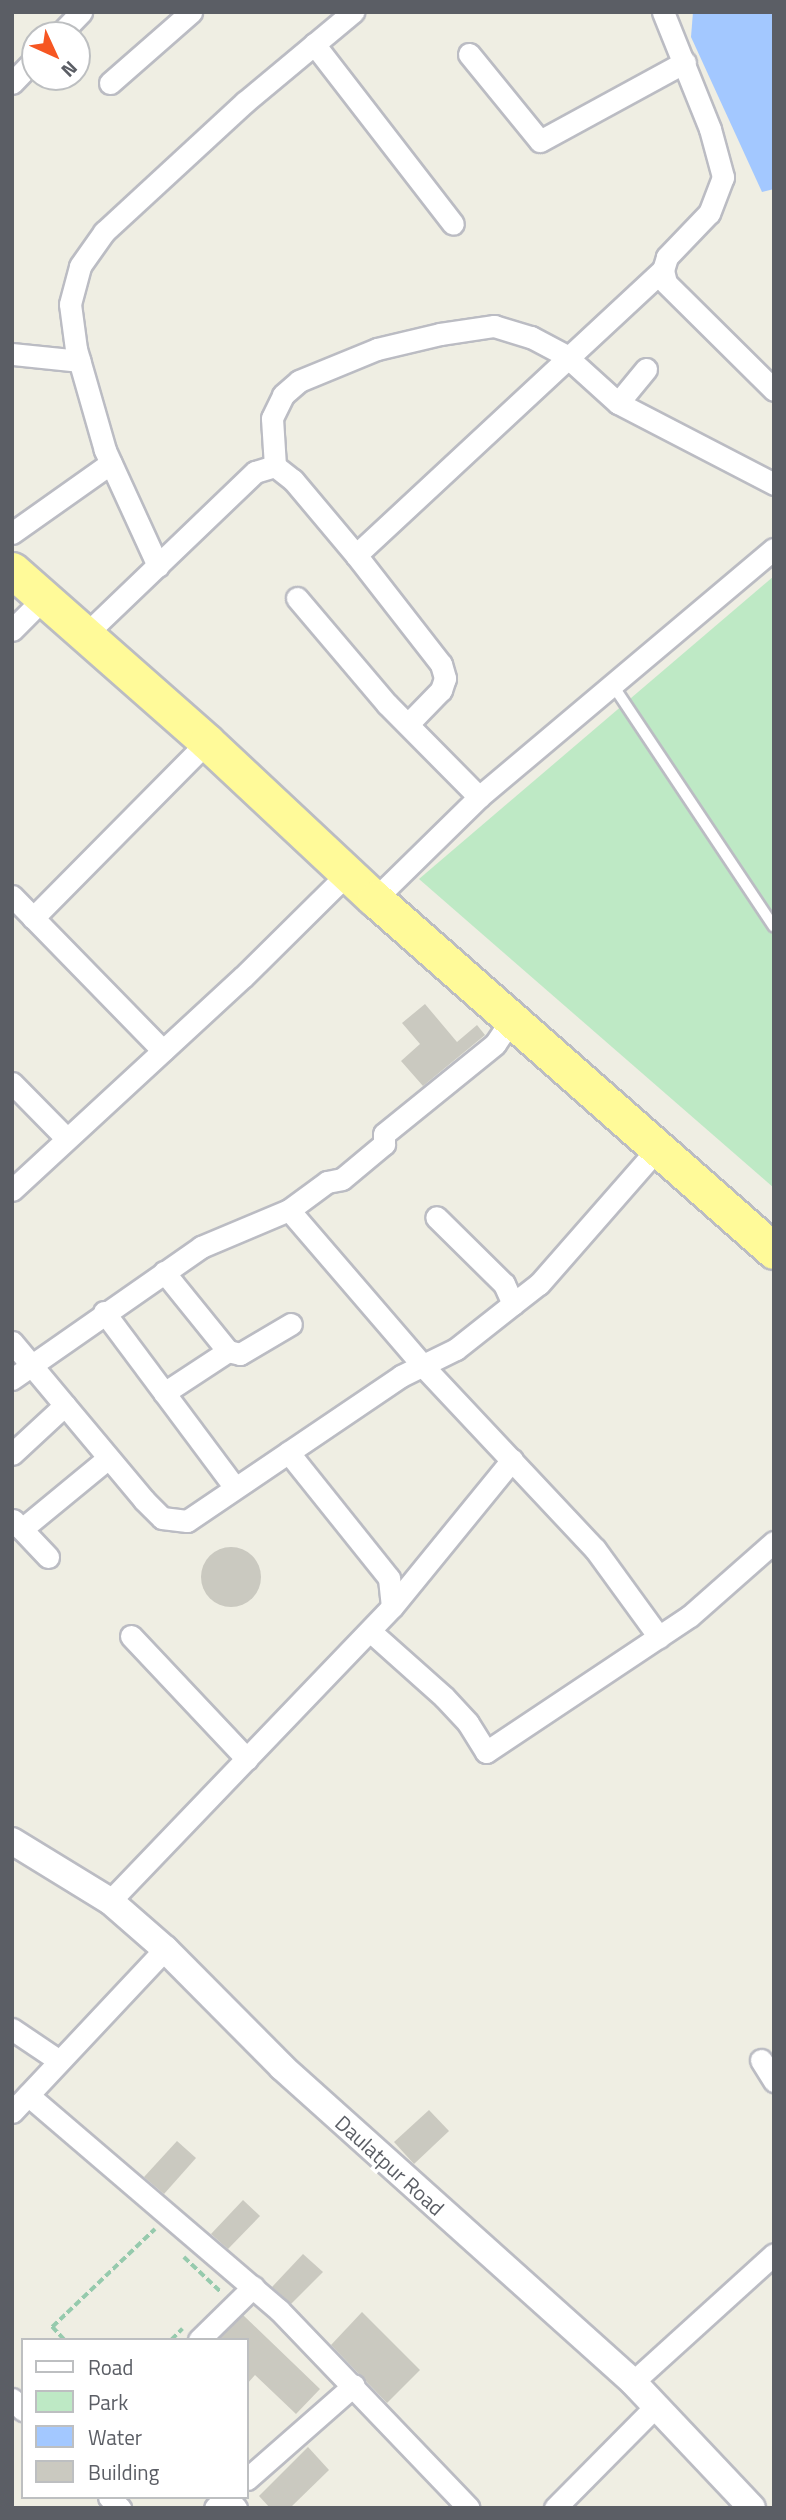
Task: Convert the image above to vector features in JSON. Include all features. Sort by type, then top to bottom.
[{"type":"highway","points":[[12,570],[207,742],[375,899],[774,1251]]},
{"type":"street","points":[[110,83],[191,12]]},
{"type":"street","points":[[158,566],[111,463],[80,361],[70,303],[80,266],[104,232],[353,12]]},
{"type":"street","points":[[356,555],[564,366],[566,356],[663,270],[674,247],[709,213],[723,177],[710,129],[663,12]]},
{"type":"street","points":[[314,44],[453,224]]},
{"type":"street","points":[[470,54],[540,141],[685,62]]},
{"type":"street","points":[[663,270],[666,283],[684,304],[774,390]]},
{"type":"street","points":[[410,722],[441,690],[445,678],[441,664],[356,555],[293,480],[275,466],[272,418],[283,395],[299,381],[377,349],[494,326],[531,337],[566,356],[618,403],[774,484]]},
{"type":"street","points":[[12,354],[80,361]]},
{"type":"street","points":[[618,403],[646,369]]},
{"type":"street","points":[[12,533],[111,463]]},
{"type":"street","points":[[85,635],[256,472],[275,466]]},
{"type":"street","points":[[375,899],[479,797],[614,687],[774,549]]},
{"type":"street","points":[[12,630],[44,598]]},
{"type":"street","points":[[297,598],[387,704],[410,722],[479,797]]},
{"type":"street","points":[[33,918],[207,742]]},
{"type":"street","points":[[12,1190],[163,1051],[348,873]]},
{"type":"street","points":[[12,896],[163,1051]]},
{"type":"street","points":[[12,1379],[29,1364],[201,1247],[289,1210],[327,1182],[342,1179],[384,1144],[384,1134],[495,1044],[512,1019]]},
{"type":"street","points":[[12,1083],[66,1138]]},
{"type":"street","points":[[12,1342],[107,1460],[162,1518],[176,1523],[187,1521],[288,1452],[423,1366],[467,1342],[539,1284],[658,1148]]},
{"type":"street","points":[[289,1210],[423,1366],[595,1549],[659,1637]]},
{"type":"street","points":[[436,1216],[504,1284],[513,1304]]},
{"type":"street","points":[[164,1272],[228,1351],[240,1354],[291,1324]]},
{"type":"street","points":[[104,1312],[235,1488]]},
{"type":"street","points":[[164,1393],[228,1351]]},
{"type":"street","points":[[12,1454],[65,1405]]},
{"type":"street","points":[[288,1452],[389,1578],[392,1607]]},
{"type":"street","points":[[48,1557],[17,1524],[107,1460]]},
{"type":"street","points":[[110,1901],[392,1607],[512,1460]]},
{"type":"street","points":[[370,1631],[443,1697],[486,1752],[659,1637],[774,1542]]},
{"type":"street","points":[[131,1636],[247,1759]]},
{"type":"street","name":"Daulatpur Road","points":[[12,1841],[110,1901],[165,1949],[282,2067],[633,2382],[752,2508]]},
{"type":"street","points":[[12,2112],[165,1949]]},
{"type":"street","points":[[12,2029],[58,2060]]},
{"type":"street","points":[[761,2060],[774,2081]]},
{"type":"street","points":[[28,2095],[253,2287],[354,2385],[469,2508]]},
{"type":"street","points":[[633,2382],[774,2254]]},
{"type":"street","points":[[195,2330],[253,2287]]},
{"type":"street","points":[[248,2478],[354,2385]]},
{"type":"street","points":[[555,2508],[655,2407]]},
{"type":"lane","points":[[614,687],[774,928]]},
{"type":"path","points":[[62,2338],[52,2327],[154,2228],[164,2238]]},
{"type":"path","points":[[183,2256],[221,2292],[211,2302]]},
{"type":"path","points":[[176,2338],[195,2330]]},
{"type":"green space","points":[[774,576],[774,1188],[419,879]]},
{"type":"water","points":[[693,12],[774,12],[774,189],[762,192],[691,37]]},
{"type":"building","points":[[425,1004],[457,1042],[477,1025],[485,1035],[423,1086],[401,1061],[420,1044],[402,1023]]},
{"type":"building","points":[[231,1547],[248,1552],[256,1560],[261,1577],[256,1594],[248,1602],[231,1607],[214,1602],[206,1594],[201,1577],[206,1560],[214,1552]]},
{"type":"building","points":[[429,2110],[449,2131],[414,2164],[394,2142]]},
{"type":"building","points":[[177,2141],[196,2158],[164,2194],[144,2177]]},
{"type":"building","points":[[243,2200],[260,2216],[228,2249],[211,2234]]},
{"type":"building","points":[[303,2254],[323,2272],[291,2304],[272,2287]]},
{"type":"building","points":[[362,2312],[420,2370],[387,2403],[331,2345]]},
{"type":"building","points":[[243,2315],[320,2389],[296,2414],[255,2375],[248,2383],[248,2338],[220,2338]]},
{"type":"building","points":[[308,2447],[329,2470],[290,2508],[270,2508],[259,2496]]}]
